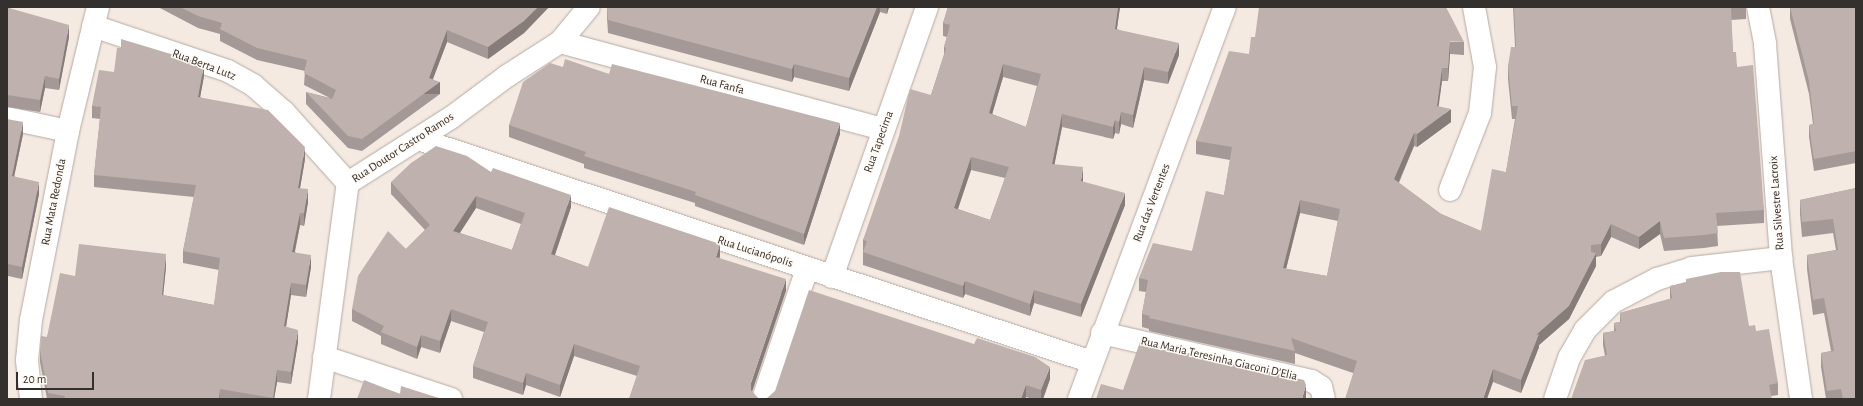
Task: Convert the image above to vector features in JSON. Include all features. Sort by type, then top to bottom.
[{"type":"street","name":"Rua Doutor Castro Ramos","points":[[319,399],[348,183],[418,138],[560,42],[589,7]]},
{"type":"street","name":"Rua Tapecima","points":[[832,277],[927,7]]},
{"type":"street","name":"Rua das Vertentes","points":[[1079,399],[1102,333],[1225,7]]},
{"type":"street","points":[[1450,190],[1480,113],[1485,67],[1474,7]]},
{"type":"street","name":"Rua Silvestre Lacroix","points":[[1758,7],[1765,44],[1781,258],[1801,399]]},
{"type":"street","name":"Rua Mata Redonda","points":[[31,399],[27,360],[31,320],[68,131],[96,16]]},
{"type":"street","name":"Rua Berta Lutz","points":[[96,16],[228,71],[253,85],[284,112],[348,183]]},
{"type":"street","name":"Rua Fanfa","points":[[560,42],[883,129]]},
{"type":"street","points":[[7,118],[68,131]]},
{"type":"street","name":"Rua Lucianópolis","points":[[418,138],[807,269],[1092,362]]},
{"type":"street","points":[[1555,399],[1569,358],[1585,330],[1613,302],[1657,279],[1692,268],[1781,258]]},
{"type":"street","points":[[763,399],[807,269]]},
{"type":"street","name":"Rua Maria Teresinha Giaconi D'Elia","points":[[1102,333],[1312,381],[1321,387],[1324,399]]},
{"type":"street","points":[[324,357],[451,399]]},
{"type":"building","points":[[7,7],[69,25],[59,79],[45,76],[40,100],[7,95]]},
{"type":"building","points":[[180,7],[538,7],[524,21],[488,47],[447,30],[429,78],[440,82],[362,139],[348,136],[306,92],[332,99],[336,90],[304,73],[307,60],[257,48],[220,29],[222,23],[198,16]]},
{"type":"building","points":[[607,7],[877,7],[849,78],[794,64],[792,69],[608,20]]},
{"type":"building","points":[[948,7],[1118,7],[1115,29],[1179,43],[1168,72],[1144,67],[1133,115],[1121,112],[1119,122],[1115,120],[1113,127],[1062,114],[1052,164],[1083,167],[1081,181],[1125,193],[1081,304],[1034,290],[1030,304],[965,281],[963,286],[863,252],[867,241],[863,240],[899,136],[910,89],[931,95],[946,48],[944,47],[950,25],[943,23]],"holes":[[[1003,64],[1041,74],[1026,127],[989,113]],[[971,157],[1009,167],[990,220],[954,208]]]},
{"type":"building","points":[[1259,7],[1446,7],[1464,42],[1450,41],[1448,68],[1442,68],[1437,106],[1451,109],[1417,134],[1414,133],[1394,179],[1441,214],[1481,231],[1492,169],[1506,172],[1518,106],[1512,106],[1508,66],[1511,47],[1516,47],[1514,7],[1731,7],[1733,52],[1736,52],[1737,67],[1753,65],[1764,210],[1716,213],[1718,233],[1704,235],[1664,238],[1660,221],[1639,237],[1611,224],[1601,244],[1591,245],[1591,252],[1596,253],[1569,306],[1536,335],[1539,334],[1521,380],[1493,369],[1483,399],[1345,399],[1357,361],[1291,338],[1295,351],[1149,318],[1150,316],[1142,314],[1148,280],[1139,278],[1153,243],[1192,251],[1206,191],[1224,195],[1232,147],[1196,141],[1229,51],[1249,54],[1251,37],[1255,37]],"holes":[[[1300,200],[1340,209],[1327,276],[1283,268]]]},
{"type":"building","points":[[1790,7],[1856,7],[1856,151],[1814,159],[1809,125],[1814,124],[1809,81]]},
{"type":"building","points":[[121,39],[204,64],[198,97],[268,110],[305,147],[298,188],[308,189],[304,213],[300,213],[292,252],[311,255],[306,285],[291,283],[284,326],[298,330],[291,372],[277,370],[273,398],[220,389],[219,399],[64,399],[65,396],[48,393],[40,350],[41,336],[47,337],[60,273],[75,276],[79,244],[166,254],[162,295],[214,305],[220,258],[183,251],[196,185],[94,175],[101,107],[92,106],[99,70],[114,72],[117,48],[121,48]]},
{"type":"building","points":[[565,59],[609,74],[612,64],[840,123],[804,234],[695,195],[696,192],[584,156],[586,152],[509,125],[523,82],[550,63],[563,67]]},
{"type":"building","points":[[7,119],[23,122],[12,176],[39,182],[22,267],[8,264],[7,269]]},
{"type":"building","points":[[436,146],[467,156],[491,172],[493,168],[571,195],[551,254],[588,267],[609,207],[720,244],[716,257],[786,279],[751,383],[751,390],[759,399],[629,399],[640,366],[574,344],[560,385],[526,373],[523,383],[473,366],[488,322],[451,309],[440,341],[421,335],[417,347],[381,332],[384,326],[352,309],[358,276],[388,231],[406,249],[430,225],[391,182],[411,163]],"holes":[[[476,196],[525,213],[512,250],[453,231]]]},
{"type":"building","points":[[1856,188],[1856,399],[1843,399],[1841,389],[1827,391],[1821,353],[1834,351],[1824,298],[1813,300],[1807,255],[1838,250],[1833,219],[1802,222],[1800,200]]},
{"type":"building","points":[[1721,272],[1740,272],[1749,326],[1755,325],[1756,331],[1769,329],[1778,383],[1769,385],[1772,399],[1571,399],[1585,360],[1607,355],[1603,333],[1616,331],[1614,323],[1621,322],[1620,313],[1672,298],[1670,286],[1686,283],[1686,279]]},
{"type":"building","points":[[809,290],[974,344],[977,338],[1035,357],[1050,367],[1041,390],[1026,385],[1021,399],[766,399],[775,391]]},
{"type":"building","points":[[1140,342],[1304,380],[1306,385],[1302,399],[1096,399],[1101,384],[1123,390]]},
{"type":"building","points":[[364,380],[400,394],[401,386],[442,399],[357,399]]}]
